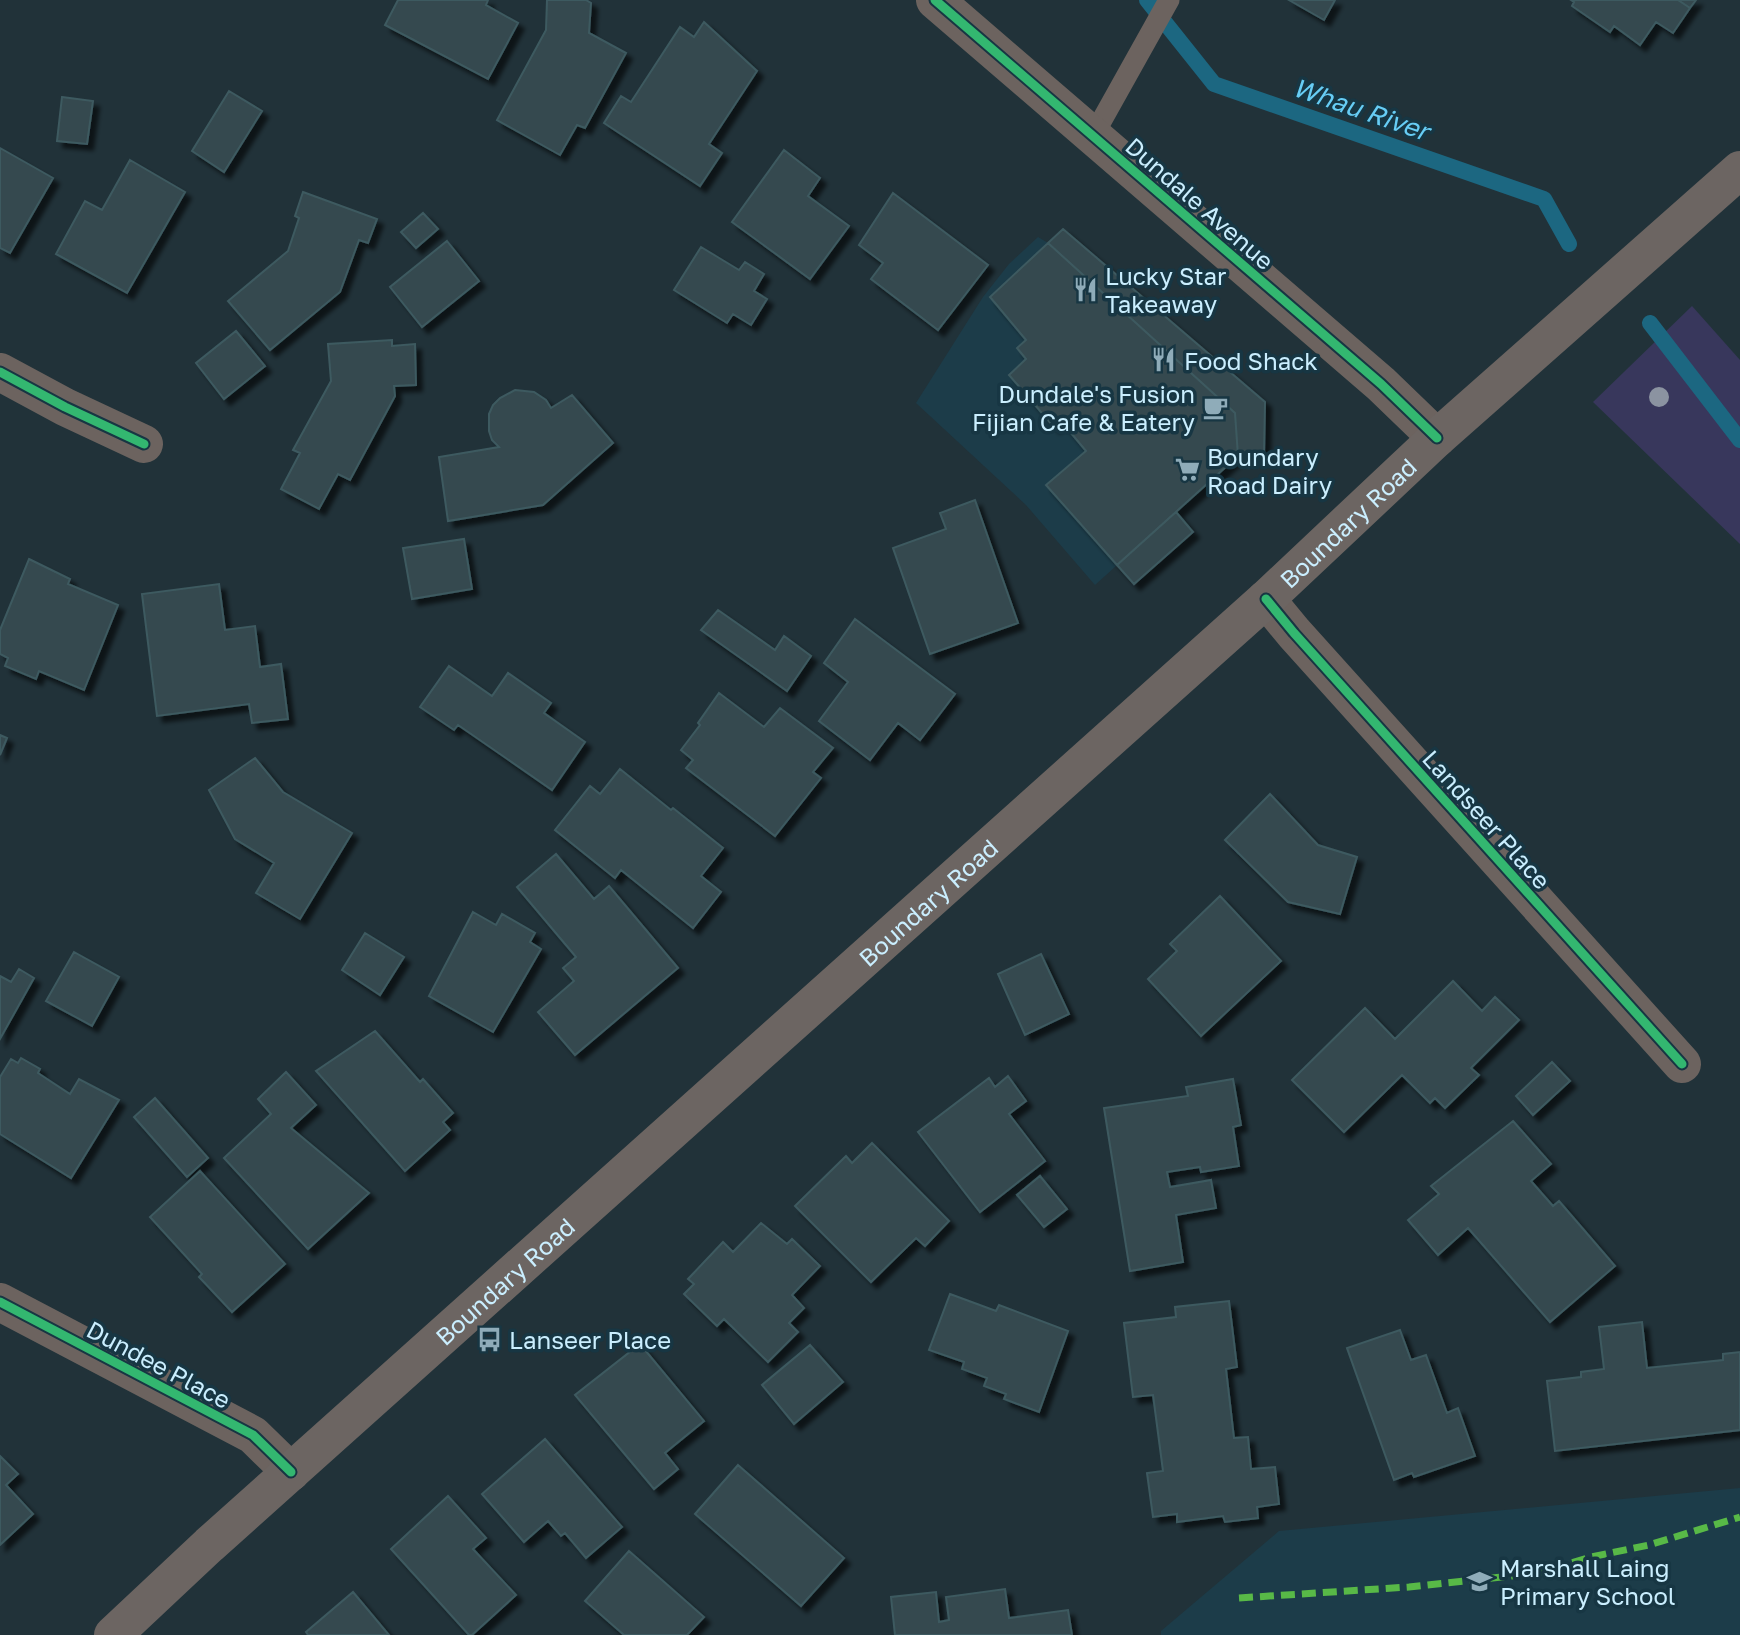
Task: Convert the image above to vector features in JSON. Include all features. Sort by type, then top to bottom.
[{"type":"main road","name":"Boundary Road","points":[[129,1630],[209,1545],[1266,599],[1437,438],[1740,170]]},
{"type":"street","name":"Dundale Avenue","points":[[935,0],[1381,384],[1437,438]]},
{"type":"street","points":[[0,372],[65,407],[144,444]]},
{"type":"street","name":"Landseer Place","points":[[1266,599],[1682,1063]]},
{"type":"street","name":"Dundee Place","points":[[0,1302],[253,1435],[291,1472]]},
{"type":"lane","points":[[1093,136],[1169,0]]},
{"type":"shaded area","points":[[1038,237],[1048,243],[1235,413],[1238,456],[1095,585],[1026,505],[916,403],[983,297],[1009,264]]},
{"type":"shaded area","points":[[1692,306],[1740,360],[1740,544],[1593,402]]},
{"type":"shaded area","name":"Marshall Laing Primary School","points":[[1740,1488],[1740,1635],[1161,1635],[1161,1631],[1279,1531]]},
{"type":"building","points":[[398,0],[488,0],[486,5],[518,23],[488,79],[385,25]]},
{"type":"building","points":[[547,0],[586,0],[591,3],[589,33],[626,53],[585,128],[577,125],[560,155],[497,120],[546,30]]},
{"type":"building","points":[[1289,0],[1335,0],[1324,20]]},
{"type":"building","points":[[1571,0],[1678,0],[1690,8],[1673,33],[1656,22],[1640,45],[1614,26],[1610,32],[1572,6],[1574,2]]},
{"type":"building","points":[[1678,0],[1696,0],[1690,8]]},
{"type":"building","points":[[704,22],[757,71],[709,144],[722,153],[700,186],[604,123],[621,96],[631,102],[680,27],[694,37]]},
{"type":"building","points":[[229,91],[262,111],[224,172],[192,151]]},
{"type":"building","points":[[62,97],[93,101],[87,144],[57,141]]},
{"type":"building","points":[[0,148],[53,178],[10,253],[0,248]]},
{"type":"building","points":[[784,150],[820,178],[808,196],[849,226],[810,279],[732,222]]},
{"type":"building","points":[[130,160],[185,192],[127,293],[56,254],[85,201],[102,210]]},
{"type":"building","points":[[303,192],[377,219],[368,243],[359,240],[340,292],[270,350],[228,301],[288,251],[299,218],[295,216]]},
{"type":"building","points":[[893,193],[988,265],[938,330],[871,279],[883,263],[859,245]]},
{"type":"building","points":[[423,213],[438,229],[416,248],[401,232]]},
{"type":"building","points":[[1063,229],[1265,402],[1264,456],[1238,456],[1235,413],[1048,243]]},
{"type":"building","points":[[447,241],[479,281],[422,327],[390,287]]},
{"type":"building","points":[[1048,243],[1235,413],[1238,456],[1117,565],[1046,485],[1086,451],[1061,421],[1054,427],[1009,375],[1026,359],[1017,348],[1026,340],[990,297]]},
{"type":"building","points":[[701,247],[739,270],[745,262],[764,274],[754,291],[767,299],[751,325],[733,314],[727,323],[674,290]]},
{"type":"building","points":[[236,331],[265,366],[224,399],[196,363]]},
{"type":"building","points":[[392,340],[392,346],[415,344],[416,385],[394,386],[395,396],[350,480],[338,474],[319,509],[281,489],[300,453],[293,450],[331,381],[328,344]]},
{"type":"building","points":[[515,390],[534,392],[546,400],[551,408],[572,395],[613,443],[543,505],[448,521],[439,457],[499,447],[492,440],[489,431],[489,414],[500,398]]},
{"type":"building","points":[[975,500],[1018,623],[930,654],[893,548],[946,529],[940,513]]},
{"type":"building","points":[[1176,512],[1193,532],[1134,584],[1117,565]]},
{"type":"building","points":[[464,539],[472,589],[412,599],[403,548]]},
{"type":"building","points":[[29,559],[70,579],[68,584],[118,605],[84,690],[39,671],[36,679],[5,666],[8,658],[0,654],[0,630]]},
{"type":"building","points":[[219,584],[225,630],[255,626],[260,667],[281,664],[288,719],[252,723],[249,704],[157,716],[142,594]]},
{"type":"building","points":[[718,610],[775,650],[784,636],[811,656],[787,691],[701,630]]},
{"type":"building","points":[[855,619],[955,694],[920,740],[898,723],[870,760],[819,721],[848,682],[824,663]]},
{"type":"building","points":[[449,666],[492,696],[508,673],[551,703],[544,713],[585,742],[552,790],[458,725],[454,730],[420,707]]},
{"type":"building","points":[[719,693],[764,727],[780,708],[833,748],[813,772],[821,778],[775,836],[686,768],[693,760],[681,750]]},
{"type":"building","points":[[0,735],[7,738],[0,755]]},
{"type":"building","points":[[255,758],[283,792],[352,833],[300,919],[256,893],[274,863],[235,839],[209,790]]},
{"type":"building","points":[[620,769],[723,848],[701,876],[721,892],[693,928],[621,870],[615,878],[555,830],[590,786],[600,794]]},
{"type":"building","points":[[1270,794],[1318,845],[1357,857],[1340,914],[1288,902],[1225,840]]},
{"type":"building","points":[[556,854],[594,899],[609,886],[678,968],[575,1055],[538,1012],[574,981],[563,968],[576,957],[517,887]]},
{"type":"building","points":[[1220,896],[1281,961],[1201,1036],[1148,979],[1177,951],[1170,944]]},
{"type":"building","points":[[473,912],[496,925],[502,914],[535,933],[530,942],[541,949],[493,1032],[429,996]]},
{"type":"building","points":[[365,933],[404,957],[380,995],[342,970]]},
{"type":"building","points":[[74,952],[119,977],[92,1026],[46,1001]]},
{"type":"building","points":[[1041,954],[1069,1014],[1025,1035],[998,974]]},
{"type":"building","points":[[19,969],[34,978],[0,1039],[0,976],[11,982]]},
{"type":"building","points":[[1453,981],[1482,1011],[1495,997],[1519,1020],[1471,1068],[1479,1075],[1445,1108],[1435,1098],[1430,1103],[1402,1075],[1344,1132],[1292,1080],[1365,1008],[1395,1039]]},
{"type":"building","points":[[375,1031],[420,1082],[423,1079],[453,1113],[443,1122],[450,1130],[405,1171],[316,1071]]},
{"type":"building","points":[[21,1058],[40,1069],[38,1073],[70,1094],[79,1079],[119,1100],[71,1178],[0,1134],[0,1077],[11,1059],[18,1063]]},
{"type":"building","points":[[1552,1062],[1570,1081],[1533,1115],[1516,1096]]},
{"type":"building","points":[[286,1072],[316,1105],[291,1128],[369,1193],[308,1249],[224,1158],[271,1114],[258,1099]]},
{"type":"building","points":[[1008,1076],[1026,1101],[1009,1114],[1045,1161],[980,1212],[918,1132],[989,1078],[995,1087]]},
{"type":"building","points":[[1233,1079],[1241,1125],[1233,1127],[1239,1166],[1201,1172],[1200,1167],[1167,1172],[1170,1187],[1211,1180],[1216,1208],[1176,1215],[1183,1262],[1130,1271],[1104,1108],[1188,1096],[1186,1087]]},
{"type":"building","points":[[155,1098],[208,1158],[187,1177],[134,1117]]},
{"type":"building","points":[[1513,1121],[1551,1164],[1531,1181],[1553,1206],[1559,1201],[1615,1266],[1550,1322],[1468,1228],[1438,1255],[1408,1220],[1439,1194],[1431,1186]]},
{"type":"building","points":[[872,1143],[949,1221],[925,1246],[916,1238],[871,1282],[795,1206],[846,1156],[852,1163]]},
{"type":"building","points":[[200,1171],[285,1264],[232,1312],[199,1277],[202,1274],[150,1217]]},
{"type":"building","points":[[1040,1176],[1067,1209],[1044,1227],[1017,1195]]},
{"type":"building","points":[[761,1223],[787,1244],[792,1239],[820,1266],[792,1295],[804,1308],[789,1323],[798,1332],[768,1362],[724,1319],[717,1326],[684,1294],[694,1284],[688,1279],[723,1242],[733,1252]]},
{"type":"building","points":[[950,1294],[996,1311],[999,1305],[1068,1331],[1039,1412],[1004,1399],[1006,1394],[984,1386],[987,1378],[962,1369],[964,1362],[929,1350]]},
{"type":"building","points":[[1229,1301],[1237,1367],[1226,1369],[1234,1438],[1248,1437],[1251,1469],[1275,1467],[1279,1504],[1257,1507],[1258,1518],[1225,1522],[1223,1516],[1177,1522],[1177,1514],[1153,1517],[1147,1473],[1163,1471],[1153,1395],[1133,1397],[1124,1323],[1176,1317],[1175,1307]]},
{"type":"building","points":[[1642,1322],[1647,1368],[1723,1360],[1723,1354],[1740,1352],[1740,1430],[1555,1451],[1547,1381],[1581,1377],[1581,1372],[1604,1369],[1599,1327]]},
{"type":"building","points":[[1400,1330],[1411,1360],[1426,1355],[1447,1413],[1458,1408],[1475,1456],[1414,1477],[1412,1473],[1394,1480],[1347,1348]]},
{"type":"building","points":[[640,1344],[704,1421],[665,1453],[678,1469],[654,1489],[575,1395]]},
{"type":"building","points":[[810,1345],[843,1382],[794,1424],[762,1385]]},
{"type":"building","points":[[545,1439],[622,1527],[586,1558],[565,1533],[561,1536],[548,1521],[524,1542],[482,1494]]},
{"type":"building","points":[[0,1456],[18,1474],[6,1485],[33,1514],[0,1545]]},
{"type":"building","points":[[738,1465],[844,1558],[801,1606],[695,1514]]},
{"type":"building","points":[[448,1496],[486,1538],[473,1549],[516,1595],[472,1635],[469,1635],[391,1549]]},
{"type":"building","points":[[629,1551],[704,1617],[687,1635],[624,1635],[585,1601]]},
{"type":"building","points":[[1005,1589],[1009,1618],[1068,1610],[1072,1635],[895,1635],[891,1597],[936,1592],[939,1622],[949,1620],[946,1597]]},
{"type":"building","points":[[353,1592],[389,1635],[308,1635],[306,1632]]},
{"type":"waterway","name":"Whau River","points":[[1147,0],[1214,84],[1544,199],[1569,244]]},
{"type":"waterway","name":"Whau River","points":[[1650,323],[1740,440]]},
{"type":"marked path","points":[[1239,1598],[1409,1587],[1538,1573],[1591,1557],[1649,1545],[1740,1517]]},
{"type":"cycle path","points":[[935,0],[1381,384],[1437,438]]},
{"type":"cycle path","points":[[0,372],[65,407],[144,444]]},
{"type":"cycle path","points":[[1266,599],[1682,1064]]},
{"type":"cycle path","points":[[0,1302],[253,1435],[291,1472]]},
{"type":"place","name":"Lucky Star Takeaway","points":[[1085,289]]},
{"type":"place","name":"Food Shack","points":[[1164,360]]},
{"type":"place","name":"Dundale's Fusion Fijian Cafe & Eatery","points":[[1215,407]]},
{"type":"place","name":"Boundary Road Dairy","points":[[1187,470]]},
{"type":"place","name":"Lanseer Place","points":[[489,1339]]},
{"type":"place","name":"Marshall Laing Primary School","points":[[1480,1581]]}]
